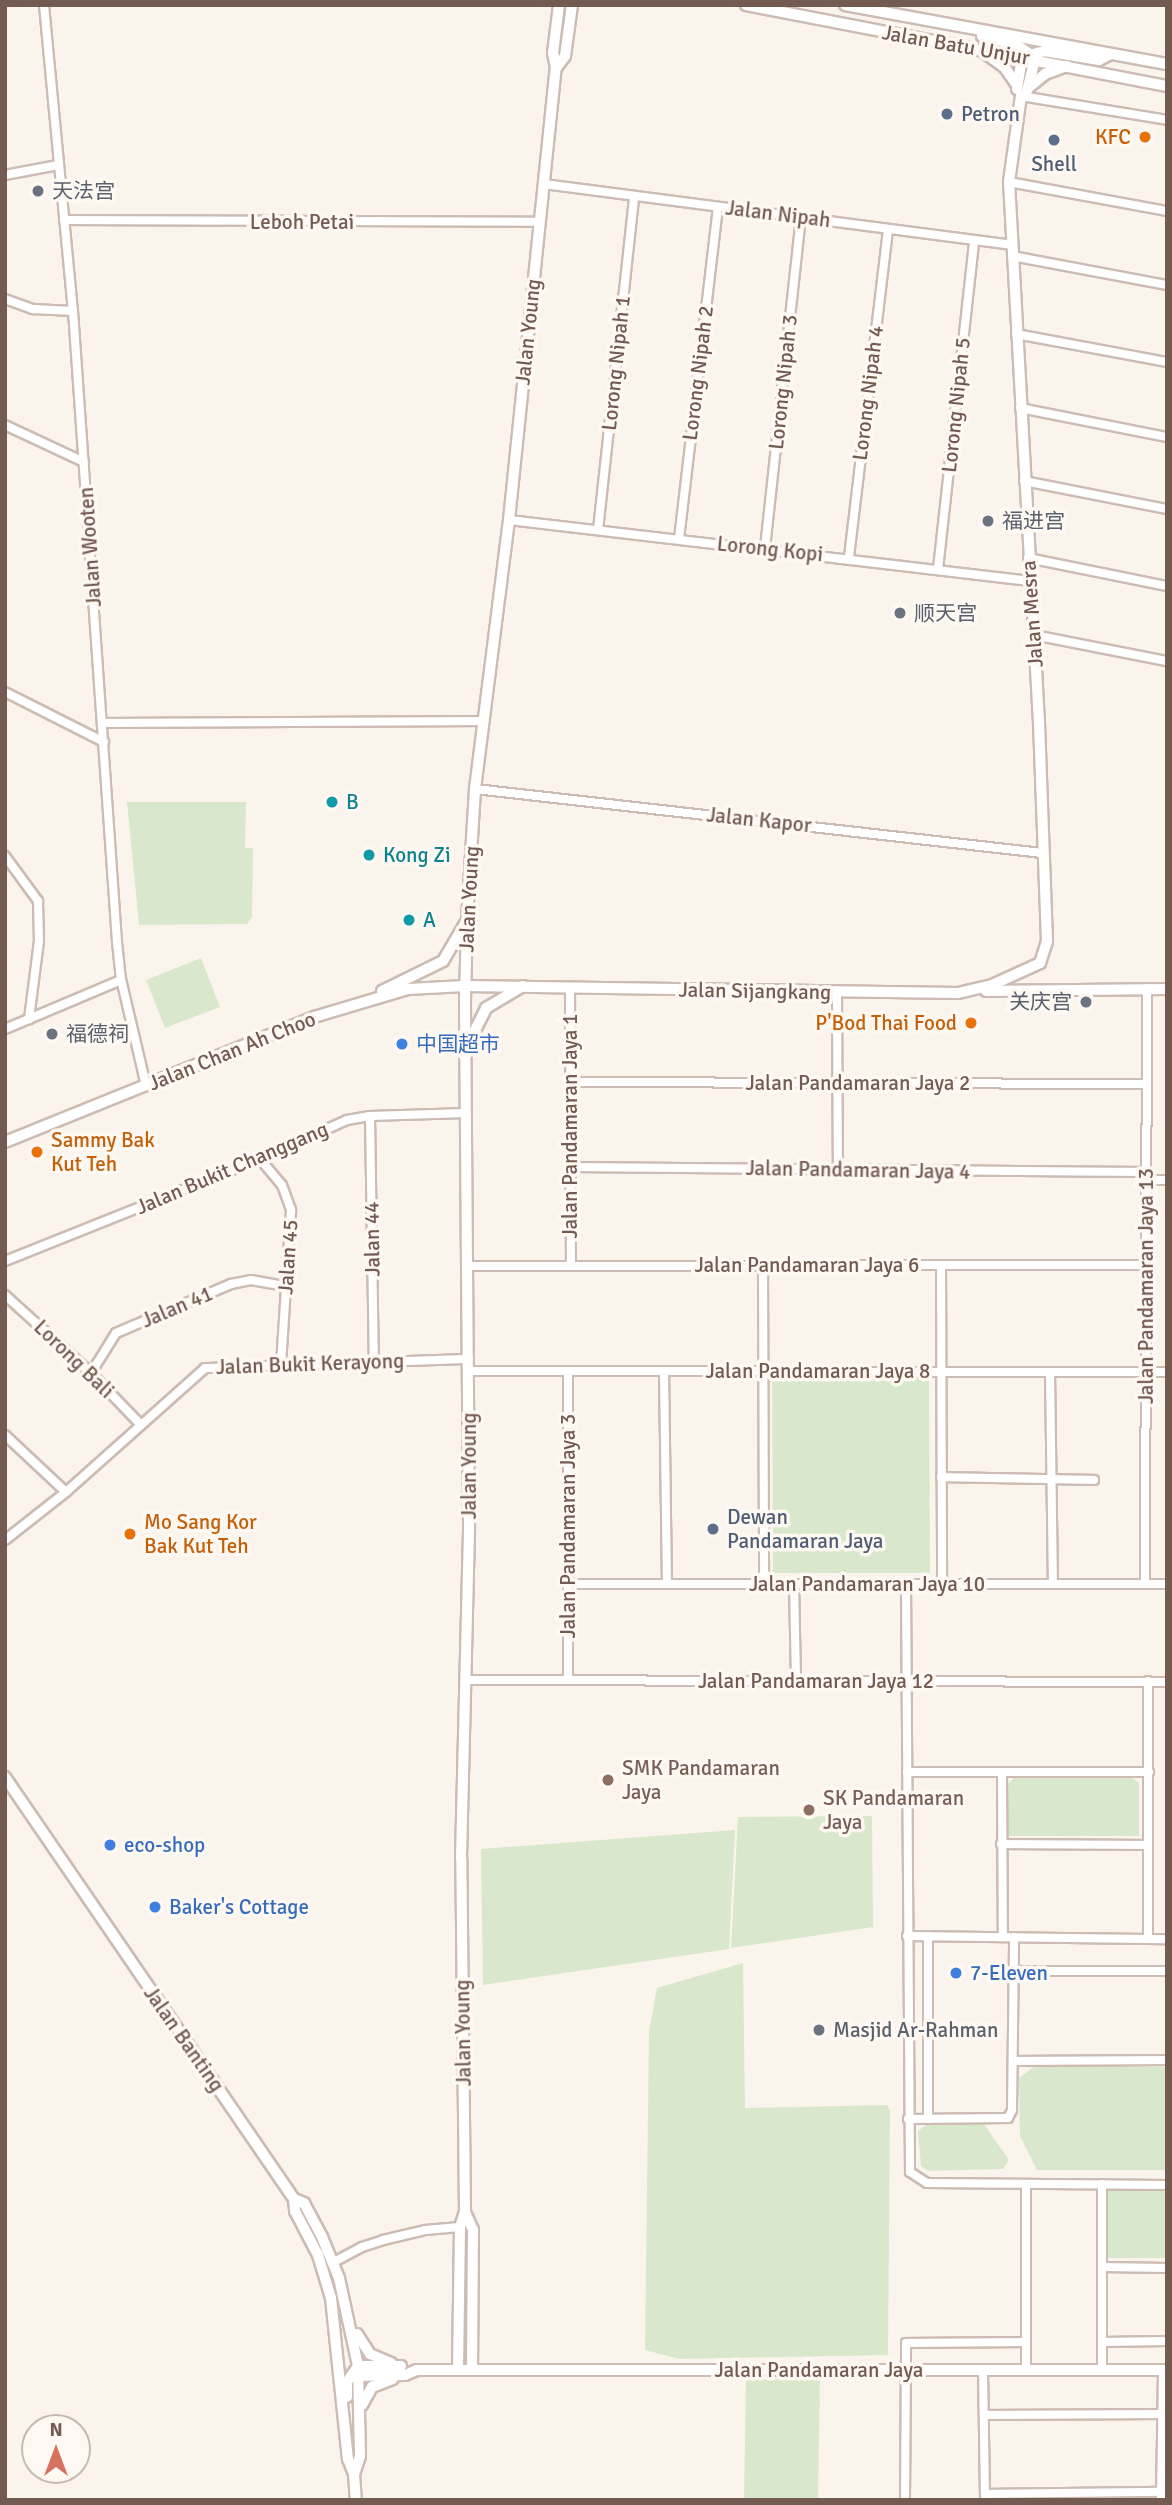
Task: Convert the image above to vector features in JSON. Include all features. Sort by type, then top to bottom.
[{"type":"main road","name":"Jalan Young","points":[[458,2370],[460,2227],[465,2212],[461,1845],[469,1365],[465,986],[467,920],[475,789],[509,520],[556,68],[553,53],[559,5]]},
{"type":"main road","name":"Jalan Young","points":[[556,68],[565,56],[572,5]]},
{"type":"main road","name":"Jalan Batu Unjur","points":[[746,5],[1029,56],[1167,86]]},
{"type":"main road","name":"Jalan Batu Unjur","points":[[845,5],[1167,64]]},
{"type":"main road","points":[[972,29],[980,36],[1017,44],[1029,56],[1059,52],[1093,60],[1111,54]]},
{"type":"main road","points":[[979,49],[1005,68],[1022,89],[1045,74],[1067,66]]},
{"type":"main road","points":[[355,1004],[443,961],[467,920]]},
{"type":"main road","name":"Jalan Chan Ah Choo","points":[[5,1142],[314,1017],[408,989],[465,986]]},
{"type":"main road","points":[[466,1055],[471,1033],[486,1008],[523,986]]},
{"type":"main road","name":"Jalan Banting","points":[[5,1777],[294,2199],[304,2203],[332,2263],[350,2321]]},
{"type":"main road","points":[[294,2199],[295,2211],[318,2255],[335,2315],[344,2363],[356,2371],[403,2370]]},
{"type":"main road","name":"Jalan Young","points":[[465,2212],[473,2230],[472,2370]]},
{"type":"main road","points":[[335,2315],[340,2386],[346,2420]]},
{"type":"main road","points":[[350,2321],[362,2345],[370,2354],[403,2370]]},
{"type":"main road","points":[[350,2321],[361,2409],[360,2456],[354,2474]]},
{"type":"main road","points":[[361,2409],[372,2387],[403,2370]]},
{"type":"main road","name":"Jalan Pandamaran Jaya","points":[[403,2370],[1165,2370]]},
{"type":"main road","points":[[356,2371],[347,2382],[346,2420],[348,2459],[354,2474],[356,2500]]},
{"type":"street","name":"Jalan Wooten","points":[[44,5],[84,462],[121,981],[146,1086]]},
{"type":"street","name":"Jalan Mesra","points":[[1029,56],[1009,182],[1034,635],[1047,941],[1040,963]]},
{"type":"street","name":"Jalan Batu Unjur","points":[[1022,89],[1167,120]]},
{"type":"street","points":[[5,175],[58,165]]},
{"type":"street","points":[[1009,182],[1167,211]]},
{"type":"street","name":"Jalan Nipah","points":[[544,184],[974,241],[1167,285]]},
{"type":"street","name":"Lorong Nipah 1","points":[[598,530],[634,196]]},
{"type":"street","name":"Lorong Nipah 2","points":[[679,538],[718,206]]},
{"type":"street","name":"Lorong Nipah 3","points":[[765,548],[802,217]]},
{"type":"street","name":"Leboh Petai","points":[[64,220],[540,222]]},
{"type":"street","name":"Lorong Nipah 4","points":[[849,557],[888,229]]},
{"type":"street","name":"Lorong Nipah 5","points":[[938,569],[974,241]]},
{"type":"street","points":[[5,299],[33,309],[72,311]]},
{"type":"street","points":[[1016,334],[1167,362]]},
{"type":"street","points":[[1020,408],[1167,437]]},
{"type":"street","points":[[6,426],[84,462]]},
{"type":"street","points":[[1024,481],[1167,509]]},
{"type":"street","name":"Lorong Kopi","points":[[509,520],[849,557],[1030,581]]},
{"type":"street","points":[[1028,558],[1167,586]]},
{"type":"street","points":[[1034,635],[1167,661]]},
{"type":"street","points":[[5,692],[104,742]]},
{"type":"street","points":[[103,723],[484,721]]},
{"type":"street","name":"Jalan Kapor","points":[[475,789],[1042,853]]},
{"type":"street","points":[[5,856],[38,901],[38,941],[29,1019]]},
{"type":"street","name":"Jalan Sijangkang","points":[[465,986],[837,994],[972,991],[1007,980],[1040,963]]},
{"type":"street","points":[[5,1029],[121,981]]},
{"type":"street","name":"Jalan Pandamaran Jaya 1","points":[[569,987],[571,1265]]},
{"type":"street","name":"Jalan Pandamaran Jaya 13","points":[[1145,1584],[1147,988]]},
{"type":"street","points":[[972,991],[1167,989]]},
{"type":"street","points":[[837,994],[838,1169]]},
{"type":"street","name":"Jalan Pandamaran Jaya 2","points":[[570,1082],[1147,1084]]},
{"type":"street","name":"Jalan Bukit Changgang","points":[[5,1261],[260,1159],[347,1120],[370,1116],[466,1113]]},
{"type":"street","name":"Jalan 44","points":[[370,1116],[374,1363]]},
{"type":"street","name":"Jalan 45","points":[[260,1159],[288,1196],[291,1210],[281,1364]]},
{"type":"street","name":"Jalan Pandamaran Jaya 4","points":[[570,1167],[838,1169],[1146,1176],[1167,1180]]},
{"type":"street","points":[[763,1265],[764,1584]]},
{"type":"street","points":[[941,1265],[942,1584]]},
{"type":"street","name":"Jalan Pandamaran Jaya 6","points":[[468,1266],[1146,1265]]},
{"type":"street","name":"Jalan 41","points":[[91,1373],[116,1333],[231,1284],[251,1280],[285,1286]]},
{"type":"street","name":"Lorong Bali","points":[[5,1295],[91,1373],[141,1425]]},
{"type":"street","name":"Jalan Bukit Kerayong","points":[[5,1540],[66,1492],[205,1368],[281,1364],[469,1365]]},
{"type":"street","name":"Jalan Pandamaran Jaya 8","points":[[469,1365],[568,1371],[1167,1372]]},
{"type":"street","name":"Jalan Pandamaran Jaya 3","points":[[568,1371],[568,1680]]},
{"type":"street","points":[[664,1371],[667,1584]]},
{"type":"street","points":[[1050,1372],[1053,1584]]},
{"type":"street","points":[[5,1435],[66,1492]]},
{"type":"street","points":[[941,1477],[1094,1480]]},
{"type":"street","name":"Jalan Pandamaran Jaya 10","points":[[568,1584],[1167,1584]]},
{"type":"street","points":[[794,1584],[796,1681]]},
{"type":"street","points":[[906,1584],[908,2167],[916,2179],[927,2183],[1167,2185]]},
{"type":"street","name":"Jalan Pandamaran Jaya 12","points":[[465,1680],[1167,1682]]},
{"type":"street","points":[[1148,1681],[1148,1938]]},
{"type":"street","points":[[907,1772],[1149,1772]]},
{"type":"street","points":[[1002,1773],[1003,1937]]},
{"type":"street","points":[[1001,1844],[1148,1845]]},
{"type":"street","points":[[907,1936],[1167,1939]]},
{"type":"street","points":[[928,1936],[928,2119]]},
{"type":"street","points":[[908,2119],[1008,2118],[1012,2110],[1014,1937]]},
{"type":"street","points":[[1013,1971],[1167,1971]]},
{"type":"street","points":[[1013,2061],[1167,2060]]},
{"type":"street","points":[[1026,2184],[1026,2370]]},
{"type":"street","points":[[1102,2185],[1102,2370]]},
{"type":"street","points":[[332,2263],[362,2247],[383,2240],[425,2230],[460,2227]]},
{"type":"street","points":[[1102,2267],[1167,2268]]},
{"type":"street","points":[[905,2500],[907,2342],[1026,2342]]},
{"type":"street","points":[[1102,2342],[1167,2342]]},
{"type":"street","points":[[983,2370],[985,2497],[1161,2496],[1165,2370]]},
{"type":"street","points":[[984,2416],[1163,2414]]},
{"type":"green space","points":[[127,802],[246,802],[245,848],[253,848],[252,917],[247,924],[139,925]]},
{"type":"green space","points":[[201,958],[220,1007],[165,1028],[146,980]]},
{"type":"green space","points":[[929,1374],[930,1573],[773,1573],[772,1375]]},
{"type":"green space","points":[[1016,1776],[1130,1776],[1139,1783],[1139,1836],[1008,1836],[1008,1784]]},
{"type":"green space","points":[[872,1816],[873,1927],[731,1948],[738,1817]]},
{"type":"green space","points":[[735,1830],[729,1949],[483,1985],[481,1849]]},
{"type":"green space","points":[[743,1963],[745,2108],[887,2105],[890,2111],[888,2355],[679,2359],[645,2350],[649,2032],[657,1988]]},
{"type":"green space","points":[[1035,2066],[1167,2067],[1167,2170],[1037,2170],[1020,2136],[1019,2078]]},
{"type":"green space","points":[[984,2124],[1009,2160],[1003,2169],[928,2171],[921,2166],[918,2131],[926,2125]]},
{"type":"green space","points":[[1105,2189],[1167,2189],[1167,2258],[1105,2258]]},
{"type":"green space","points":[[746,2379],[820,2379],[818,2500],[744,2500]]},
{"type":"place","name":"Petron","points":[[947,114]]},
{"type":"place","name":"KFC","points":[[1145,137]]},
{"type":"place","name":"Shell","points":[[1054,140]]},
{"type":"place","name":"天法宫","points":[[38,191]]},
{"type":"place","name":"福进宫","points":[[988,521]]},
{"type":"place","name":"顺天宫","points":[[900,613]]},
{"type":"place","name":"B","points":[[332,802]]},
{"type":"place","name":"Kong Zi","points":[[369,855]]},
{"type":"place","name":"A","points":[[409,920]]},
{"type":"place","name":"关庆宫","points":[[1086,1002]]},
{"type":"place","name":"P'Bod Thai Food","points":[[971,1023]]},
{"type":"place","name":"福德祠","points":[[52,1034]]},
{"type":"place","name":"中国超市","points":[[402,1044]]},
{"type":"place","name":"Sammy Bak Kut Teh","points":[[37,1152]]},
{"type":"place","name":"Dewan Pandamaran Jaya","points":[[713,1529]]},
{"type":"place","name":"Mo Sang Kor Bak Kut Teh","points":[[130,1534]]},
{"type":"place","name":"SMK Pandamaran Jaya","points":[[608,1780]]},
{"type":"place","name":"SK Pandamaran Jaya","points":[[809,1810]]},
{"type":"place","name":"eco-shop","points":[[110,1845]]},
{"type":"place","name":"Baker's Cottage","points":[[155,1907]]},
{"type":"place","name":"7-Eleven","points":[[956,1973]]},
{"type":"place","name":"Masjid Ar-Rahman","points":[[819,2030]]}]
